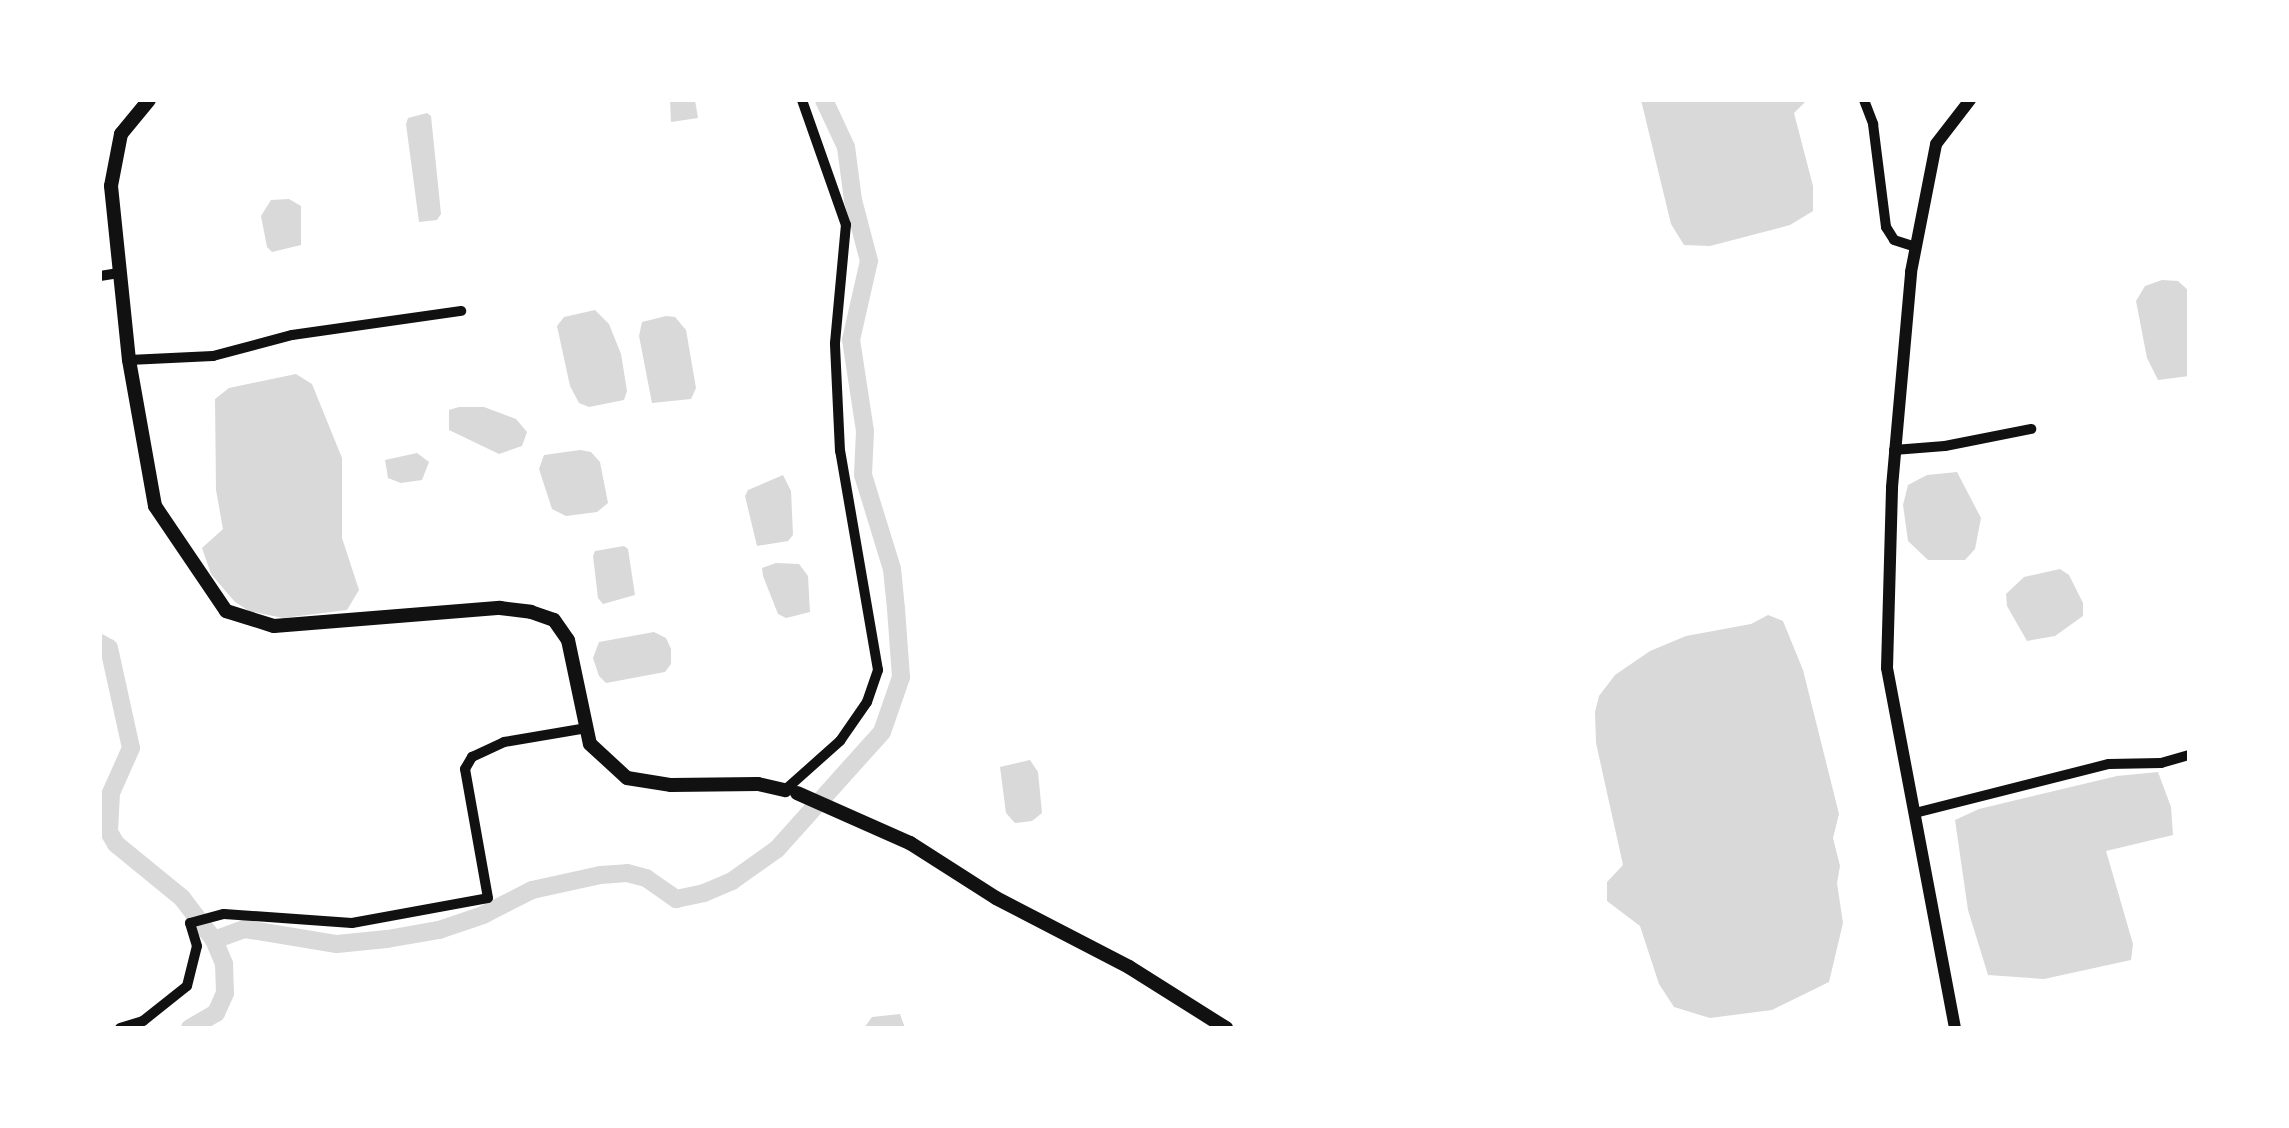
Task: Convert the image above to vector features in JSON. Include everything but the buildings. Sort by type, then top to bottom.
[{"type":"main road","points":[[149,100],[121,134],[111,186],[129,360],[155,506],[226,611],[274,626],[500,608],[554,620],[568,640],[590,744],[627,778],[671,785],[758,784],[791,791],[846,812],[895,835],[996,898],[1149,979],[1226,1028]]},
{"type":"street","points":[[791,791],[840,741],[867,702],[878,670],[840,451],[836,343],[846,226],[802,100]]},
{"type":"street","points":[[1864,100],[1873,124],[1886,227],[1894,240],[1916,247]]},
{"type":"street","points":[[1955,1028],[1887,668],[1894,450],[1916,247],[1936,144],[1970,100]]},
{"type":"street","points":[[100,276],[119,273]]},
{"type":"street","points":[[129,360],[213,356],[292,335],[462,312]]},
{"type":"street","points":[[1894,450],[1945,446],[2031,429]]},
{"type":"street","points":[[120,1028],[143,1021],[187,986],[197,946],[190,923],[224,914],[352,923],[488,898],[465,769],[484,748],[587,728]]},
{"type":"street","points":[[1915,814],[2109,764],[2161,763],[2189,756]]},
{"type":"shaded area","points":[[670,100],[695,100],[698,118],[671,122]]},
{"type":"shaded area","points":[[1641,100],[1807,100],[1794,113],[1813,186],[1813,211],[1790,225],[1710,246],[1684,245],[1671,224]]},
{"type":"shaded area","points":[[427,113],[431,116],[441,214],[437,220],[419,222],[406,124],[408,118]]},
{"type":"shaded area","points":[[289,199],[301,206],[301,245],[272,252],[267,247],[261,216],[271,200]]},
{"type":"shaded area","points":[[2162,280],[2178,281],[2189,291],[2189,376],[2158,380],[2147,358],[2136,301],[2145,286]]},
{"type":"shaded area","points":[[595,310],[609,324],[621,354],[627,391],[624,400],[589,407],[579,403],[570,386],[557,326],[564,317]]},
{"type":"shaded area","points":[[675,317],[686,330],[696,388],[691,399],[652,403],[639,336],[642,322]]},
{"type":"shaded area","points":[[296,374],[312,384],[342,458],[342,538],[359,590],[347,610],[283,618],[249,611],[235,602],[211,574],[202,548],[223,529],[216,490],[215,399],[229,388]]},
{"type":"shaded area","points":[[484,407],[516,419],[527,432],[522,446],[499,454],[449,430],[449,410]]},
{"type":"shaded area","points":[[591,452],[600,462],[608,503],[597,512],[566,516],[552,509],[539,469],[544,455]]},
{"type":"shaded area","points":[[417,453],[429,462],[422,480],[401,483],[388,478],[385,460]]},
{"type":"shaded area","points":[[1957,472],[1981,518],[1975,549],[1965,560],[1928,560],[1908,541],[1903,505],[1908,485],[1927,475]]},
{"type":"shaded area","points":[[783,475],[791,491],[793,535],[788,541],[757,546],[745,496],[748,490]]},
{"type":"shaded area","points":[[624,546],[628,549],[635,595],[603,604],[598,598],[593,556],[595,551]]},
{"type":"shaded area","points":[[776,563],[799,564],[808,576],[810,612],[786,618],[778,614],[762,568]]},
{"type":"shaded area","points":[[2060,569],[2069,575],[2083,603],[2083,616],[2055,636],[2027,641],[2007,606],[2006,594],[2024,577]]},
{"type":"shaded area","points":[[1768,615],[1783,621],[1803,670],[1839,814],[1833,838],[1840,866],[1837,883],[1843,923],[1829,982],[1772,1010],[1710,1018],[1674,1007],[1659,984],[1640,926],[1607,901],[1607,882],[1623,865],[1596,743],[1595,712],[1599,696],[1615,675],[1650,651],[1686,636],[1751,624]]},
{"type":"shaded area","points":[[654,632],[666,638],[671,649],[671,664],[665,672],[606,683],[599,676],[593,658],[599,642]]},
{"type":"shaded area","points":[[1030,760],[1038,772],[1042,813],[1032,821],[1015,823],[1006,813],[1000,767]]},
{"type":"shaded area","points":[[2158,772],[2171,807],[2173,835],[2106,851],[2133,944],[2131,960],[2044,979],[1988,975],[1968,910],[1955,820],[1979,809],[2117,776]]},
{"type":"shaded area","points":[[900,1014],[905,1028],[864,1028],[872,1017]]},
{"type":"waterway","points":[[214,940],[245,929],[337,944],[387,939],[439,930],[483,915],[532,890],[600,875],[627,873],[646,878],[676,899],[704,893],[732,881],[777,849],[882,732],[901,677],[892,569],[863,475],[865,431],[851,340],[869,261],[853,200],[846,147],[824,100]]},
{"type":"waterway","points":[[100,643],[109,648],[131,748],[111,793],[109,832],[116,844],[182,898],[214,940],[224,964],[225,993],[216,1013],[190,1028]]}]
